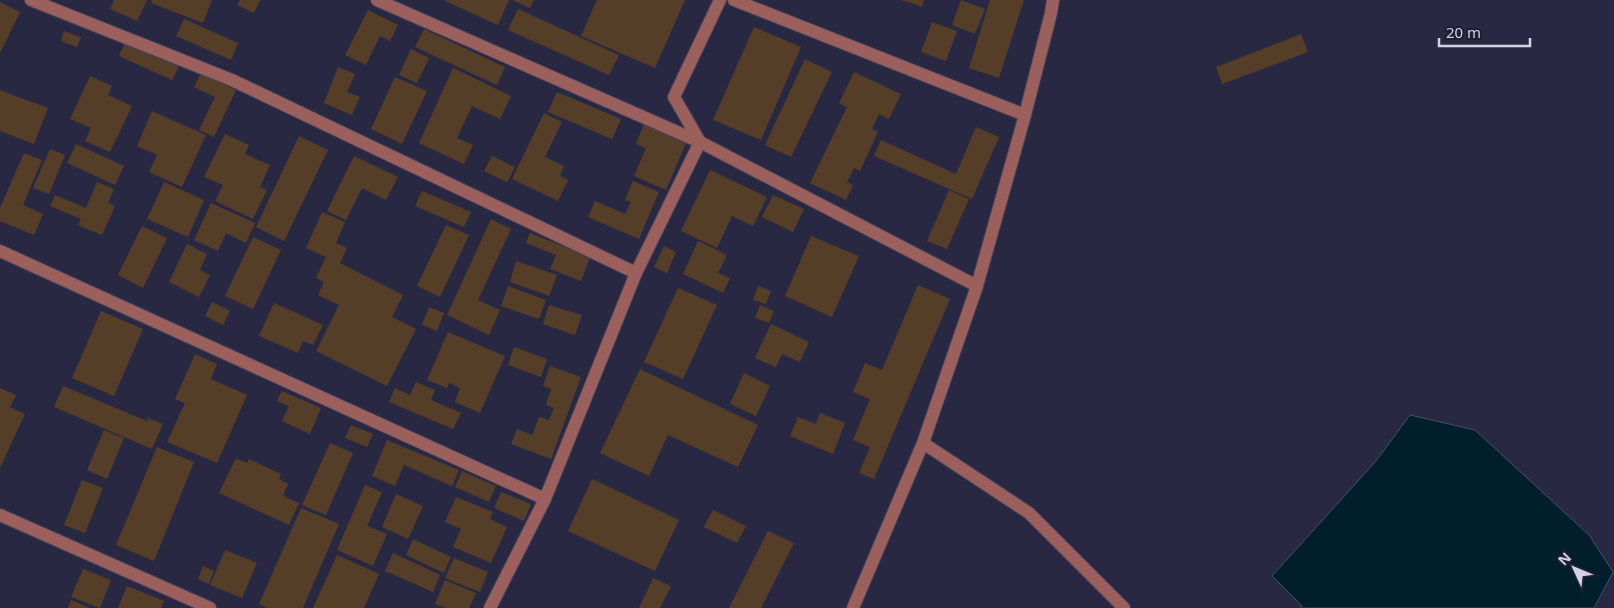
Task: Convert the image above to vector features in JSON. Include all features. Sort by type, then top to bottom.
[{"type":"street","points":[[31,0],[232,80],[636,273]]},
{"type":"street","points":[[377,0],[700,142],[977,286]]},
{"type":"street","points":[[700,142],[674,97],[720,0]]},
{"type":"street","points":[[734,0],[1024,116]]},
{"type":"street","points":[[853,608],[923,443],[977,286],[1024,116],[1053,0]]},
{"type":"street","points":[[490,608],[545,499],[636,273],[700,142]]},
{"type":"street","points":[[0,251],[545,499]]},
{"type":"street","points":[[923,443],[1030,513],[1124,608]]},
{"type":"street","points":[[0,515],[210,608]]},
{"type":"water","points":[[1410,415],[1475,430],[1589,535],[1613,572],[1594,608],[1301,608],[1301,605],[1272,576],[1376,461]]},
{"type":"building","points":[[114,0],[147,0],[137,21],[110,9]]},
{"type":"building","points":[[152,0],[212,0],[203,23],[151,3]]},
{"type":"building","points":[[240,0],[260,0],[254,13],[237,5]]},
{"type":"building","points":[[443,0],[509,0],[498,25]]},
{"type":"building","points":[[512,0],[534,0],[530,8]]},
{"type":"building","points":[[597,0],[685,0],[655,68],[581,36]]},
{"type":"building","points":[[902,0],[924,0],[922,7]]},
{"type":"building","points":[[961,0],[985,9],[975,34],[952,25]]},
{"type":"building","points":[[990,0],[1024,0],[999,78],[969,68]]},
{"type":"building","points":[[0,2],[20,12],[0,53]]},
{"type":"building","points":[[518,9],[619,55],[609,75],[508,30]]},
{"type":"building","points":[[368,10],[398,25],[390,41],[380,36],[366,65],[345,55]]},
{"type":"building","points":[[184,19],[238,43],[231,60],[176,36]]},
{"type":"building","points":[[932,22],[957,31],[946,61],[921,52]]},
{"type":"building","points":[[754,27],[801,47],[761,140],[713,120]]},
{"type":"building","points":[[424,29],[505,67],[497,85],[415,47]]},
{"type":"building","points":[[64,31],[81,37],[77,47],[61,41]]},
{"type":"building","points":[[1301,34],[1308,52],[1222,84],[1216,67]]},
{"type":"building","points":[[125,42],[179,66],[172,80],[119,56]]},
{"type":"building","points":[[411,49],[429,58],[417,83],[399,75]]},
{"type":"building","points":[[805,59],[832,72],[791,157],[765,145]]},
{"type":"building","points":[[338,67],[355,74],[347,92],[360,97],[352,115],[324,103]]},
{"type":"building","points":[[453,68],[511,96],[500,119],[472,106],[457,138],[473,145],[464,164],[419,143]]},
{"type":"building","points":[[854,72],[901,94],[889,119],[879,114],[872,129],[878,132],[860,171],[854,168],[847,182],[853,185],[846,200],[810,183],[847,107],[839,103]]},
{"type":"building","points":[[201,73],[236,90],[214,137],[199,130],[215,97],[194,87]]},
{"type":"building","points":[[90,76],[112,86],[108,95],[132,106],[110,152],[85,141],[91,128],[70,119]]},
{"type":"building","points":[[395,77],[427,91],[402,144],[371,129]]},
{"type":"building","points":[[0,90],[48,108],[34,144],[0,131]]},
{"type":"building","points":[[557,92],[621,119],[612,139],[548,112]]},
{"type":"building","points":[[152,111],[206,135],[182,187],[149,172],[157,155],[137,146]]},
{"type":"building","points":[[544,113],[562,122],[545,157],[564,166],[560,176],[568,180],[558,201],[512,179]]},
{"type":"building","points":[[644,124],[686,143],[666,190],[634,176],[646,148],[636,144]]},
{"type":"building","points":[[976,127],[999,137],[972,199],[874,156],[881,140],[956,174]]},
{"type":"building","points":[[225,134],[249,145],[245,154],[270,165],[260,187],[267,190],[253,219],[215,201],[223,185],[204,177]]},
{"type":"building","points":[[299,136],[328,150],[284,241],[256,227]]},
{"type":"building","points":[[76,144],[124,166],[115,185],[67,163]]},
{"type":"building","points":[[50,149],[65,155],[49,194],[33,188]]},
{"type":"building","points":[[24,153],[42,160],[23,205],[43,214],[34,235],[0,221],[0,208]]},
{"type":"building","points":[[354,156],[398,177],[386,200],[362,188],[346,220],[327,211]]},
{"type":"building","points":[[492,156],[515,167],[507,182],[484,171]]},
{"type":"building","points":[[710,170],[767,197],[753,226],[732,216],[717,248],[681,231]]},
{"type":"building","points":[[633,181],[659,192],[639,239],[588,217],[595,201],[625,214],[631,202],[625,200]]},
{"type":"building","points":[[97,182],[114,189],[108,203],[115,206],[102,235],[78,225],[81,219],[50,206],[55,195],[86,208]]},
{"type":"building","points":[[164,182],[204,200],[188,237],[147,219]]},
{"type":"building","points":[[949,190],[969,199],[947,249],[927,241]]},
{"type":"building","points":[[422,191],[471,212],[464,227],[415,206]]},
{"type":"building","points":[[773,195],[804,209],[793,232],[762,217]]},
{"type":"building","points":[[211,203],[255,223],[246,243],[226,233],[218,251],[194,240]]},
{"type":"building","points":[[322,212],[345,222],[336,243],[347,248],[340,263],[403,295],[392,317],[416,329],[387,386],[316,351],[339,305],[318,295],[324,282],[316,278],[326,257],[306,248]]},
{"type":"building","points":[[491,219],[511,229],[478,300],[500,310],[489,335],[447,315]]},
{"type":"building","points":[[446,225],[469,235],[440,297],[417,286]]},
{"type":"building","points":[[142,226],[167,238],[143,288],[118,275]]},
{"type":"building","points":[[530,233],[590,257],[581,281],[550,269],[556,255],[526,243]]},
{"type":"building","points":[[811,236],[859,256],[832,317],[785,296]]},
{"type":"building","points":[[253,237],[281,250],[253,309],[225,296]]},
{"type":"building","points":[[698,241],[727,255],[718,273],[730,278],[723,293],[683,274]]},
{"type":"building","points":[[187,244],[207,254],[200,270],[210,275],[199,297],[169,282]]},
{"type":"building","points":[[664,246],[676,252],[667,273],[654,267]]},
{"type":"building","points":[[516,261],[557,275],[549,296],[510,282]]},
{"type":"building","points":[[918,285],[950,299],[874,479],[859,473],[870,447],[853,440],[870,399],[853,392],[865,363],[882,370]]},
{"type":"building","points":[[508,286],[546,300],[539,319],[501,306]]},
{"type":"building","points":[[758,286],[771,291],[766,304],[753,300]]},
{"type":"building","points":[[678,288],[717,305],[683,379],[644,362]]},
{"type":"building","points":[[212,302],[230,311],[223,325],[205,316]]},
{"type":"building","points":[[274,303],[323,325],[313,345],[303,341],[298,353],[259,336]]},
{"type":"building","points":[[549,305],[582,315],[575,335],[543,324]]},
{"type":"building","points":[[760,305],[774,311],[769,323],[755,318]]},
{"type":"building","points":[[429,307],[444,313],[437,331],[422,325]]},
{"type":"building","points":[[101,311],[143,329],[114,396],[72,378]]},
{"type":"building","points":[[771,324],[809,342],[800,362],[782,354],[776,367],[755,358]]},
{"type":"building","points":[[448,332],[505,356],[480,413],[455,402],[460,388],[449,383],[447,388],[427,380]]},
{"type":"building","points":[[514,347],[547,359],[541,377],[508,365]]},
{"type":"building","points":[[195,354],[217,364],[211,379],[247,395],[217,463],[167,442],[185,403],[175,399]]},
{"type":"building","points":[[550,366],[581,377],[551,459],[511,444],[517,429],[532,435],[539,417],[549,420],[554,408],[546,405],[551,389],[543,386]]},
{"type":"building","points":[[640,369],[758,425],[738,467],[668,435],[649,476],[600,453]]},
{"type":"building","points":[[744,373],[770,386],[756,416],[730,404]]},
{"type":"building","points":[[416,382],[435,390],[431,400],[461,413],[453,429],[389,402],[395,388],[410,395]]},
{"type":"building","points":[[63,386],[147,421],[148,418],[163,424],[152,449],[54,407]]},
{"type":"building","points":[[0,388],[16,395],[10,407],[25,414],[0,468]]},
{"type":"building","points":[[282,391],[321,408],[310,434],[282,421],[289,406],[277,401]]},
{"type":"building","points":[[820,413],[845,423],[833,454],[790,436],[798,417],[816,424]]},
{"type":"building","points":[[351,425],[373,434],[367,447],[345,438]]},
{"type":"building","points":[[104,430],[124,438],[107,479],[87,470]]},
{"type":"building","points":[[387,440],[459,470],[452,486],[404,465],[395,486],[372,476]]},
{"type":"building","points":[[330,443],[353,453],[326,515],[302,505]]},
{"type":"building","points":[[157,447],[194,462],[154,561],[116,545]]},
{"type":"building","points":[[236,458],[247,463],[249,459],[281,474],[279,479],[288,484],[283,496],[299,503],[289,525],[219,493]]},
{"type":"building","points":[[462,471],[496,486],[489,502],[455,487]]},
{"type":"building","points":[[592,479],[679,520],[655,571],[568,531]]},
{"type":"building","points":[[82,480],[103,488],[85,533],[64,525]]},
{"type":"building","points":[[365,485],[382,492],[367,526],[387,534],[373,566],[337,550]]},
{"type":"building","points":[[501,492],[531,504],[524,521],[494,508]]},
{"type":"building","points":[[396,494],[423,506],[408,539],[382,527]]},
{"type":"building","points":[[456,497],[493,512],[490,519],[507,527],[491,563],[453,547],[461,529],[445,522]]},
{"type":"building","points":[[301,508],[339,524],[303,608],[268,608],[259,604]]},
{"type":"building","points":[[713,510],[746,526],[737,543],[704,527]]},
{"type":"building","points":[[768,531],[794,543],[761,608],[729,608]]},
{"type":"building","points":[[413,539],[451,557],[444,573],[406,555]]},
{"type":"building","points":[[225,550],[257,563],[242,598],[210,585]]},
{"type":"building","points":[[393,553],[440,575],[433,592],[385,571]]},
{"type":"building","points":[[337,555],[379,574],[364,608],[313,608]]},
{"type":"building","points":[[454,558],[488,572],[480,592],[445,578]]},
{"type":"building","points":[[203,566],[214,571],[209,584],[198,579]]},
{"type":"building","points":[[83,569],[111,580],[100,608],[71,597]]},
{"type":"building","points":[[653,578],[671,586],[660,608],[639,608]]},
{"type":"building","points":[[445,580],[476,593],[469,608],[446,608],[435,604]]},
{"type":"building","points":[[127,586],[164,601],[161,608],[118,608]]},
{"type":"building","points":[[71,600],[90,608],[68,608]]}]
